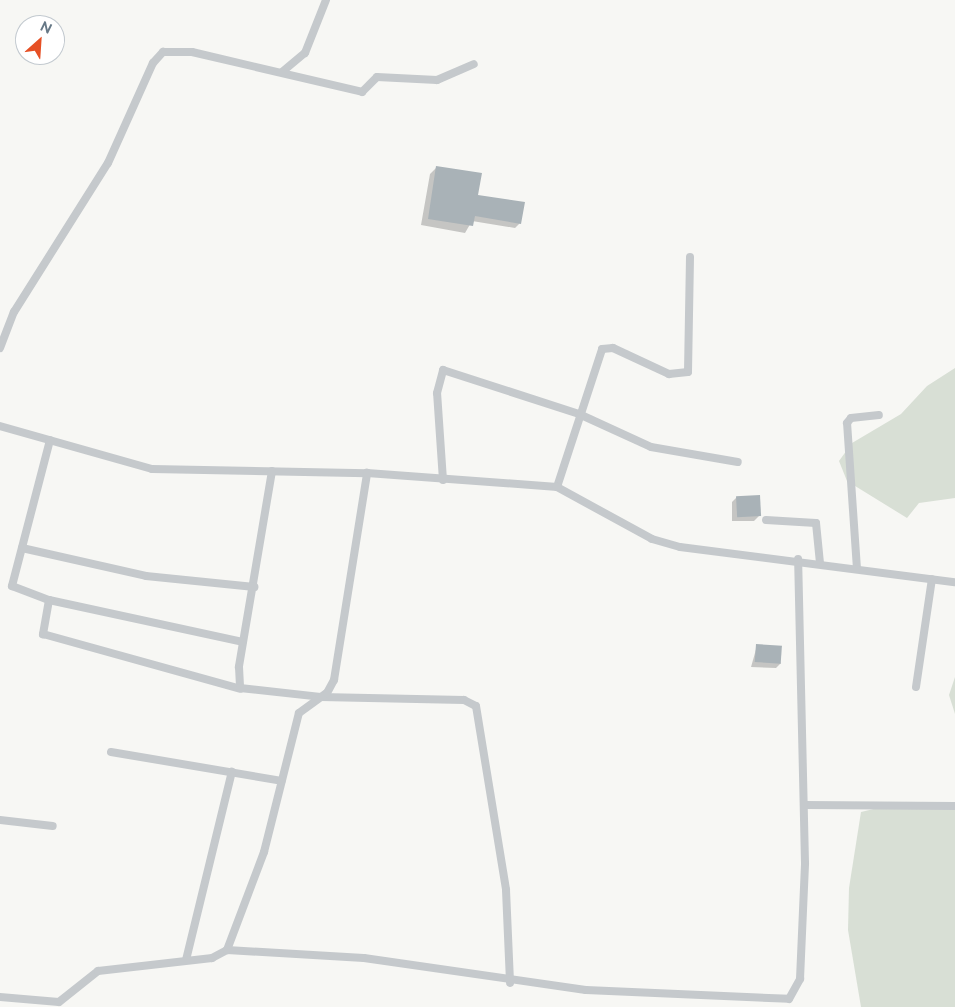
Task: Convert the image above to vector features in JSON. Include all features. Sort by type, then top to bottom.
[{"type":"street","points":[[282,72],[305,54],[326,0]]},
{"type":"street","points":[[0,348],[14,312],[65,236],[116,148],[157,57],[177,50],[282,72],[362,92],[377,77],[437,80],[474,64]]},
{"type":"street","points":[[557,486],[579,414],[604,347],[669,374],[688,372],[690,257]]},
{"type":"street","points":[[443,480],[437,393],[443,370],[579,414],[651,447],[738,462]]},
{"type":"street","points":[[857,569],[847,423],[852,418],[878,415]]},
{"type":"street","points":[[0,426],[152,469],[367,473],[443,480],[557,486],[652,539],[680,547],[820,562],[857,569],[955,582]]},
{"type":"street","points":[[50,440],[12,589],[49,600],[244,642]]},
{"type":"street","points":[[242,689],[238,676],[272,470]]},
{"type":"street","points":[[227,950],[258,868],[299,713],[321,697],[334,680],[367,473]]},
{"type":"street","points":[[766,520],[816,523],[820,562]]},
{"type":"street","points":[[22,548],[146,576],[254,587]]},
{"type":"street","points":[[0,997],[57,1004],[98,971],[212,958],[227,950],[364,958],[510,982],[723,1000],[789,999],[800,979],[804,805],[798,560]]},
{"type":"street","points":[[916,687],[932,579]]},
{"type":"street","points":[[49,600],[45,636],[242,689],[321,697],[464,700],[476,706],[506,890],[510,982]]},
{"type":"street","points":[[111,752],[282,781]]},
{"type":"street","points":[[186,960],[232,772]]},
{"type":"street","points":[[804,805],[955,806]]},
{"type":"street","points":[[0,820],[53,826]]},
{"type":"shaded area","points":[[955,368],[955,498],[919,503],[907,518],[847,481],[839,461],[852,443],[901,414],[927,386]]},
{"type":"shaded area","points":[[955,677],[955,714],[949,695]]},
{"type":"shaded area","points":[[882,807],[955,808],[955,1007],[861,1007],[848,930],[849,888],[861,812]]},
{"type":"building","points":[[436,166],[482,173],[478,195],[525,202],[521,224],[475,216],[473,226],[428,219]]},
{"type":"building","points":[[760,495],[761,516],[737,517],[736,496]]},
{"type":"building","points":[[756,644],[782,646],[781,664],[755,662]]}]
